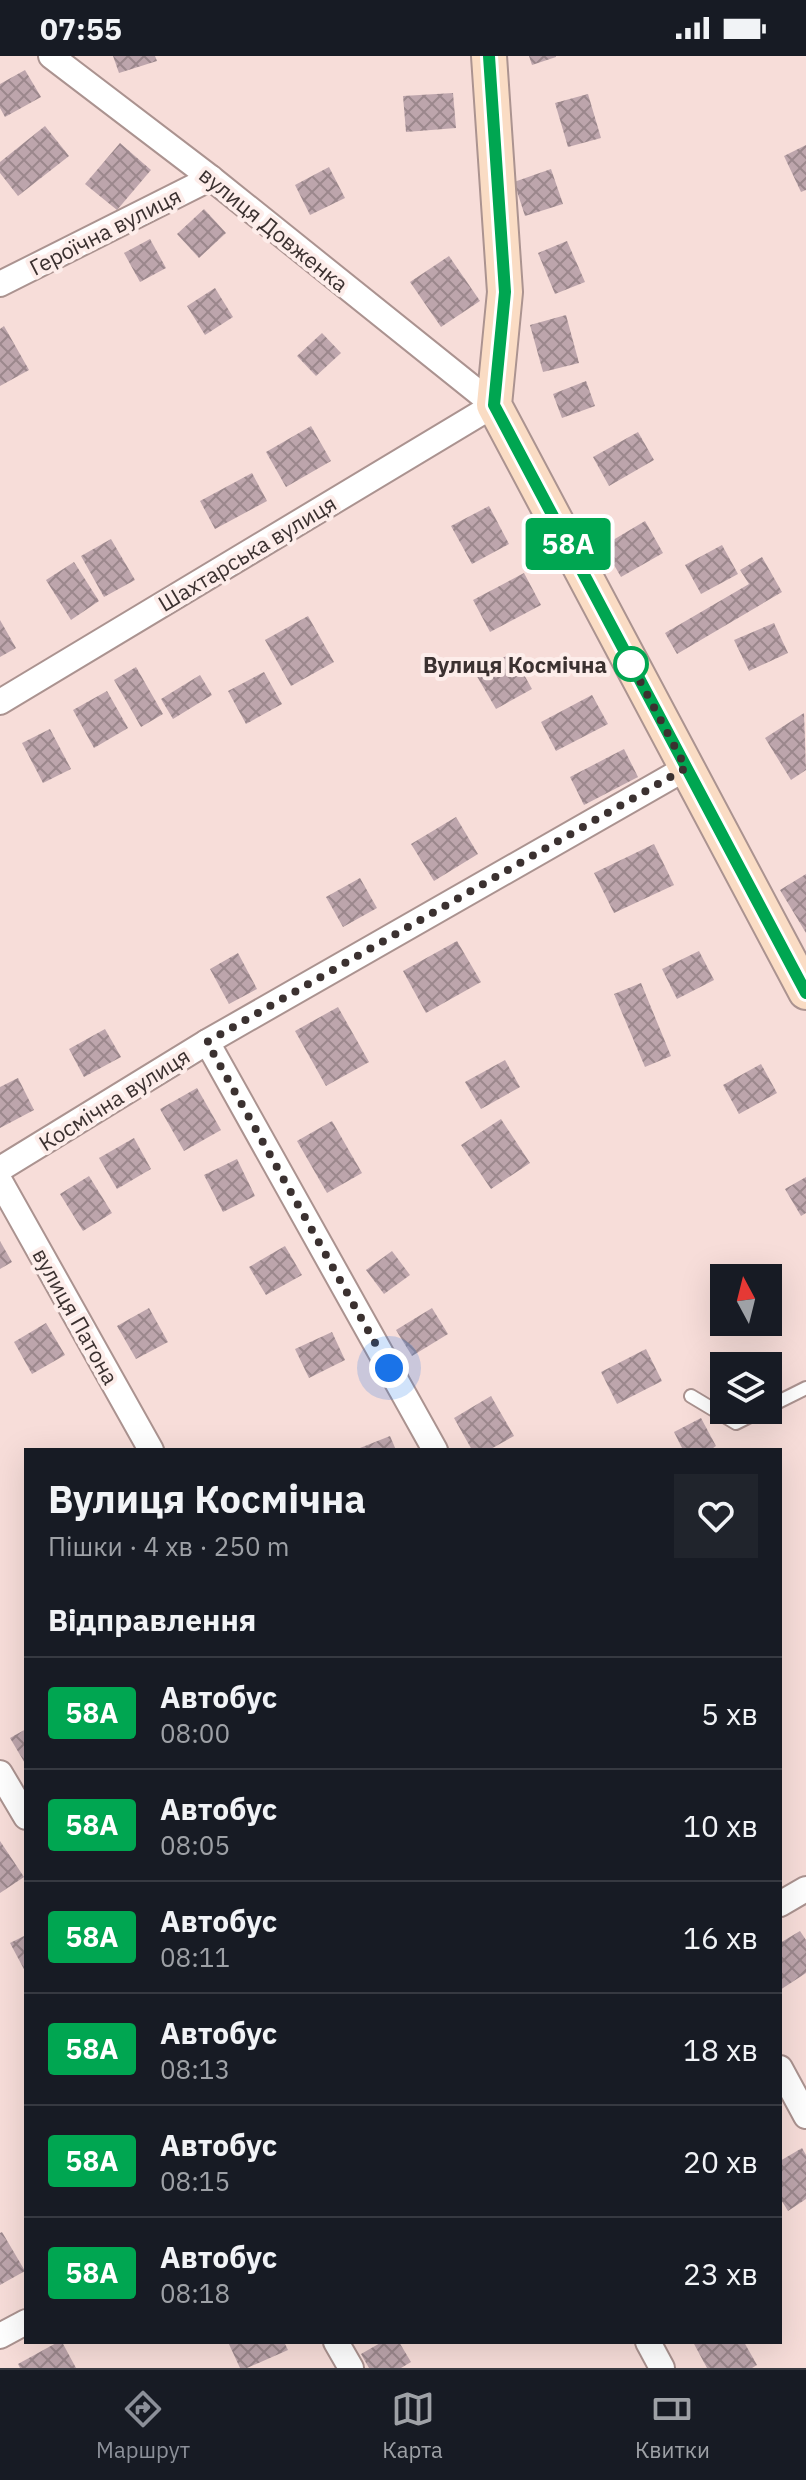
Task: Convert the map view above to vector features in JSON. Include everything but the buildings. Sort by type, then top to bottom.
[{"type":"street","name":"вулиця Довженка","points":[[51,56],[211,178],[494,405]]},
{"type":"street","points":[[489,56],[505,292],[494,405],[686,768],[802,975]]},
{"type":"street","name":"Героїчна вулиця","points":[[0,284],[211,178]]},
{"type":"street","name":"Шахтарська вулиця","points":[[0,702],[494,405]]},
{"type":"street","name":"Космічна вулиця","points":[[0,1169],[207,1042],[686,768]]},
{"type":"street","points":[[207,1042],[434,1448]]},
{"type":"street","name":"вулиця Патона","points":[[0,1181],[150,1448]]},
{"type":"street","points":[[0,1773],[24,1814]]},
{"type":"street","points":[[782,1903],[806,1889]]},
{"type":"street","points":[[782,2072],[806,2116]]},
{"type":"street","points":[[0,2336],[24,2323]]},
{"type":"street","points":[[337,2344],[351,2368]]},
{"type":"street","points":[[649,2344],[662,2368]]},
{"type":"lane","points":[[782,1400],[806,1388]]},
{"type":"lane","points":[[691,1396],[710,1407]]},
{"type":"bus line","name":"58А","points":[[489,56],[505,292],[494,405],[806,993]]},
{"type":"place","name":"Вулиця Космічна","points":[[631,664]]},
{"type":"route","points":[[389,1368],[207,1042],[686,768],[631,664]]}]
